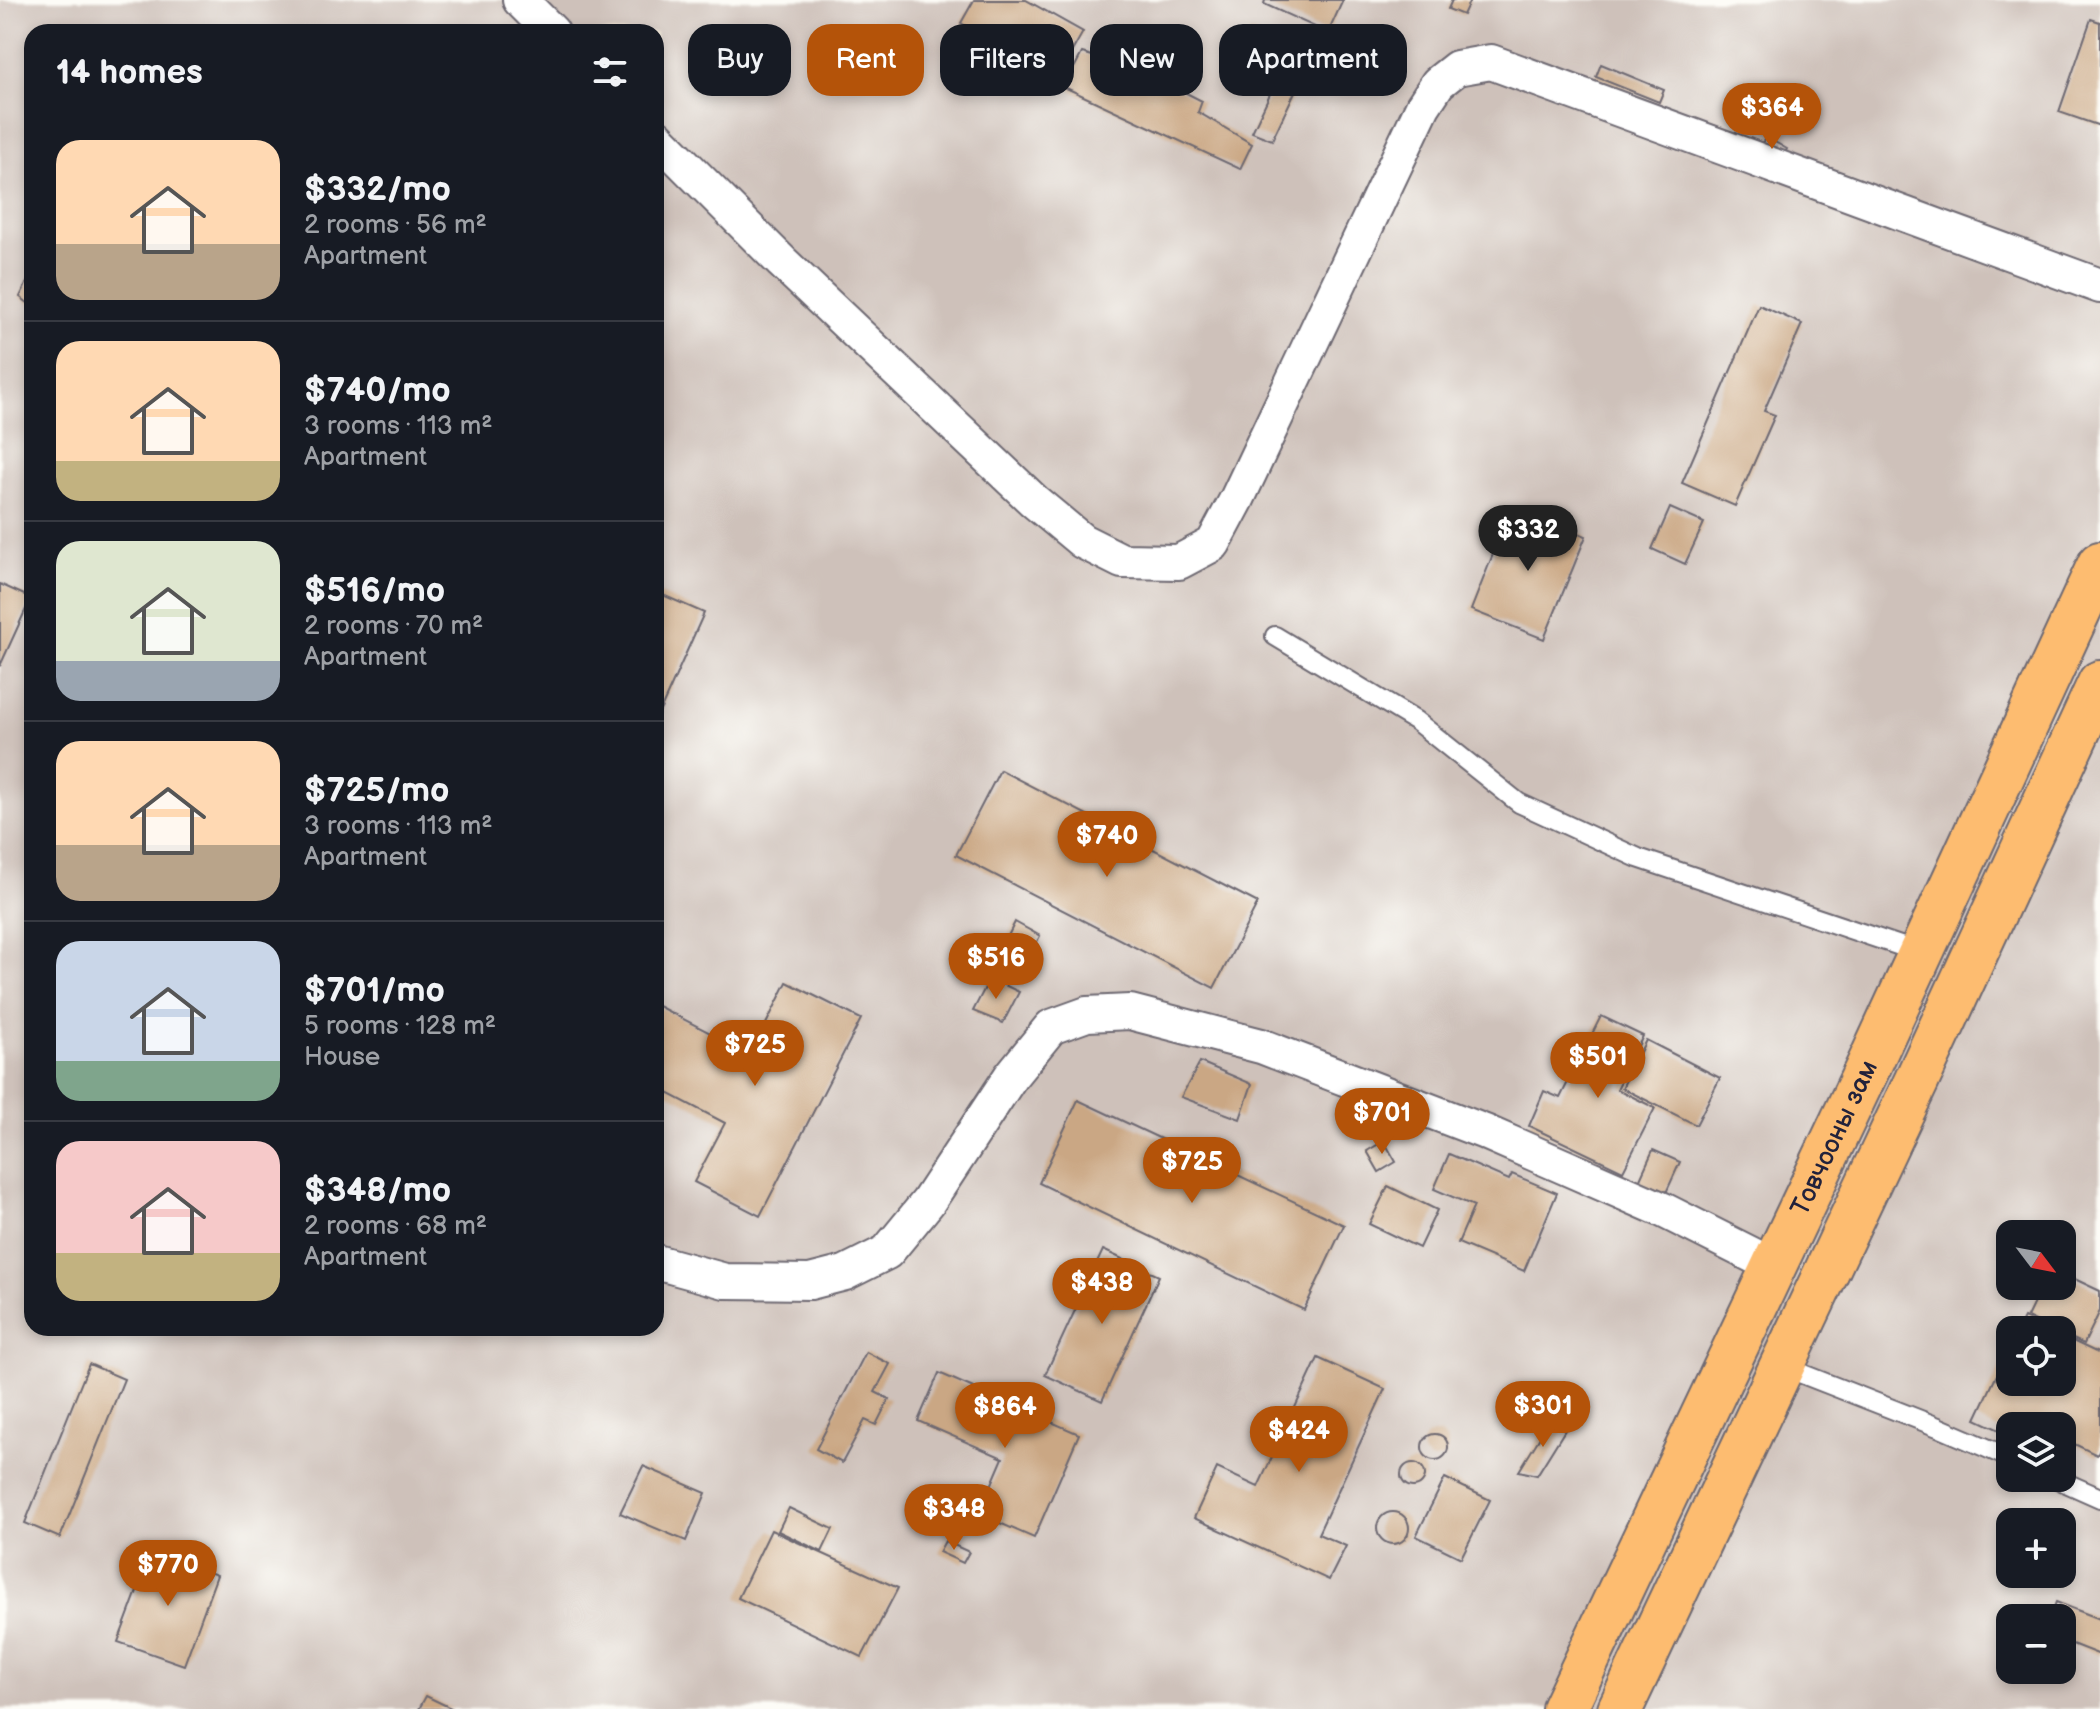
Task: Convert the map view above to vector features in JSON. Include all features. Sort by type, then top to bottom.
[{"type":"highway","name":"Товчооны зам","points":[[1564,1709],[1921,953],[2100,564]]},
{"type":"highway","name":"Товчооны зам","points":[[1620,1709],[1910,1096],[2100,683]]},
{"type":"street","points":[[520,0],[544,24]]},
{"type":"street","points":[[664,144],[782,262],[1034,501],[1082,541],[1122,561],[1179,562],[1213,544],[1423,106],[1438,83],[1457,68],[1491,62],[2100,286]]},
{"type":"street","points":[[664,1264],[725,1281],[810,1282],[845,1273],[887,1252],[928,1202],[1011,1076],[1051,1027],[1087,1014],[1130,1012],[1261,1046],[1485,1132],[1661,1209],[1774,1266]]},
{"type":"lane","points":[[1275,636],[1416,721],[1519,803],[1638,858],[1921,953]]},
{"type":"lane","points":[[1782,1366],[1996,1452]]},
{"type":"lane","points":[[2076,1487],[2100,1498]]},
{"type":"shaded area","points":[[0,0],[2100,0],[2100,1709],[0,1709]]},
{"type":"building","points":[[974,0],[1026,0],[1069,24],[963,24]]},
{"type":"building","points":[[1265,0],[1343,0],[1332,24],[1308,24],[1264,4]]},
{"type":"building","points":[[1452,0],[1470,0],[1463,15],[1448,9]]},
{"type":"building","points":[[2091,19],[2100,22],[2100,126],[2059,112]]},
{"type":"building","points":[[1074,27],[1083,32],[1074,48]]},
{"type":"building","points":[[1082,53],[1090,55],[1090,96],[1192,96],[1202,101],[1198,112],[1252,144],[1240,169],[1074,92],[1074,68]]},
{"type":"building","points":[[1601,64],[1664,90],[1659,102],[1596,77]]},
{"type":"building","points":[[1269,96],[1293,96],[1272,140],[1252,132]]},
{"type":"building","points":[[1766,137],[1787,149],[1778,164],[1756,152]]},
{"type":"building","points":[[1759,305],[1802,324],[1764,411],[1775,415],[1735,506],[1682,483]]},
{"type":"building","points":[[1512,506],[1586,536],[1544,639],[1471,610]]},
{"type":"building","points":[[1670,508],[1704,523],[1685,564],[1652,549]]},
{"type":"building","points":[[0,584],[24,595],[24,613],[0,666]]},
{"type":"building","points":[[664,596],[704,613],[664,702]]},
{"type":"building","points":[[1000,770],[1258,903],[1214,988],[956,855]]},
{"type":"building","points":[[1015,922],[1040,936],[1022,971],[997,958]]},
{"type":"building","points":[[990,978],[1019,992],[1003,1023],[973,1011]]},
{"type":"building","points":[[787,982],[861,1019],[760,1216],[694,1182],[725,1123],[664,1091],[664,1009],[751,1054]]},
{"type":"building","points":[[1601,1016],[1643,1036],[1617,1089],[1655,1108],[1623,1171],[1529,1126],[1544,1091],[1560,1098]]},
{"type":"building","points":[[1646,1040],[1720,1078],[1696,1125],[1622,1088]]},
{"type":"building","points":[[1200,1062],[1252,1084],[1240,1119],[1181,1097]]},
{"type":"building","points":[[1078,1100],[1344,1225],[1304,1310],[1039,1183]]},
{"type":"building","points":[[1384,1141],[1396,1162],[1379,1172],[1367,1151]]},
{"type":"building","points":[[1653,1150],[1680,1162],[1665,1195],[1638,1183]]},
{"type":"building","points":[[1449,1154],[1509,1180],[1512,1174],[1557,1193],[1524,1271],[1458,1243],[1474,1206],[1434,1189]]},
{"type":"building","points":[[1388,1186],[1437,1210],[1419,1248],[1369,1224]]},
{"type":"building","points":[[1103,1250],[1159,1276],[1102,1401],[1045,1375]]},
{"type":"building","points":[[2076,1280],[2100,1291],[2100,1311],[2084,1344],[2076,1340],[2076,1316],[2027,1316],[2035,1300],[2076,1300]]},
{"type":"building","points":[[2076,1343],[2100,1354],[2100,1448],[2097,1455],[2076,1445],[2076,1412],[1996,1412],[1996,1428],[1976,1419],[1996,1377],[1996,1396],[2076,1396]]},
{"type":"building","points":[[866,1352],[890,1364],[875,1392],[889,1399],[876,1425],[865,1420],[842,1463],[816,1449]]},
{"type":"building","points":[[1318,1358],[1385,1389],[1318,1534],[1346,1546],[1329,1580],[1194,1518],[1217,1468],[1258,1487]]},
{"type":"building","points":[[89,1364],[124,1379],[60,1538],[25,1523]]},
{"type":"building","points":[[939,1373],[1079,1434],[1034,1538],[979,1514],[1003,1458],[918,1421]]},
{"type":"building","points":[[1550,1421],[1565,1430],[1537,1475],[1519,1471]]},
{"type":"building","points":[[1435,1434],[1444,1438],[1448,1447],[1444,1456],[1435,1460],[1426,1456],[1422,1447],[1426,1438]]},
{"type":"building","points":[[1413,1463],[1422,1466],[1425,1475],[1422,1484],[1413,1487],[1404,1484],[1401,1475],[1404,1466]]},
{"type":"building","points":[[643,1466],[706,1493],[686,1541],[620,1513]]},
{"type":"building","points":[[1445,1478],[1490,1500],[1461,1558],[1416,1536]]},
{"type":"building","points":[[789,1508],[833,1529],[822,1552],[778,1531]]},
{"type":"building","points":[[1393,1512],[1405,1516],[1409,1528],[1405,1540],[1393,1544],[1381,1540],[1377,1528],[1381,1516]]},
{"type":"building","points":[[771,1530],[898,1588],[862,1657],[738,1598]]},
{"type":"building","points":[[945,1541],[969,1552],[963,1563],[939,1552]]},
{"type":"building","points":[[152,1551],[217,1575],[184,1665],[118,1642]]},
{"type":"building","points":[[2076,1610],[2100,1619],[2100,1655],[2076,1646]]},
{"type":"building","points":[[426,1696],[453,1709],[419,1709]]}]
